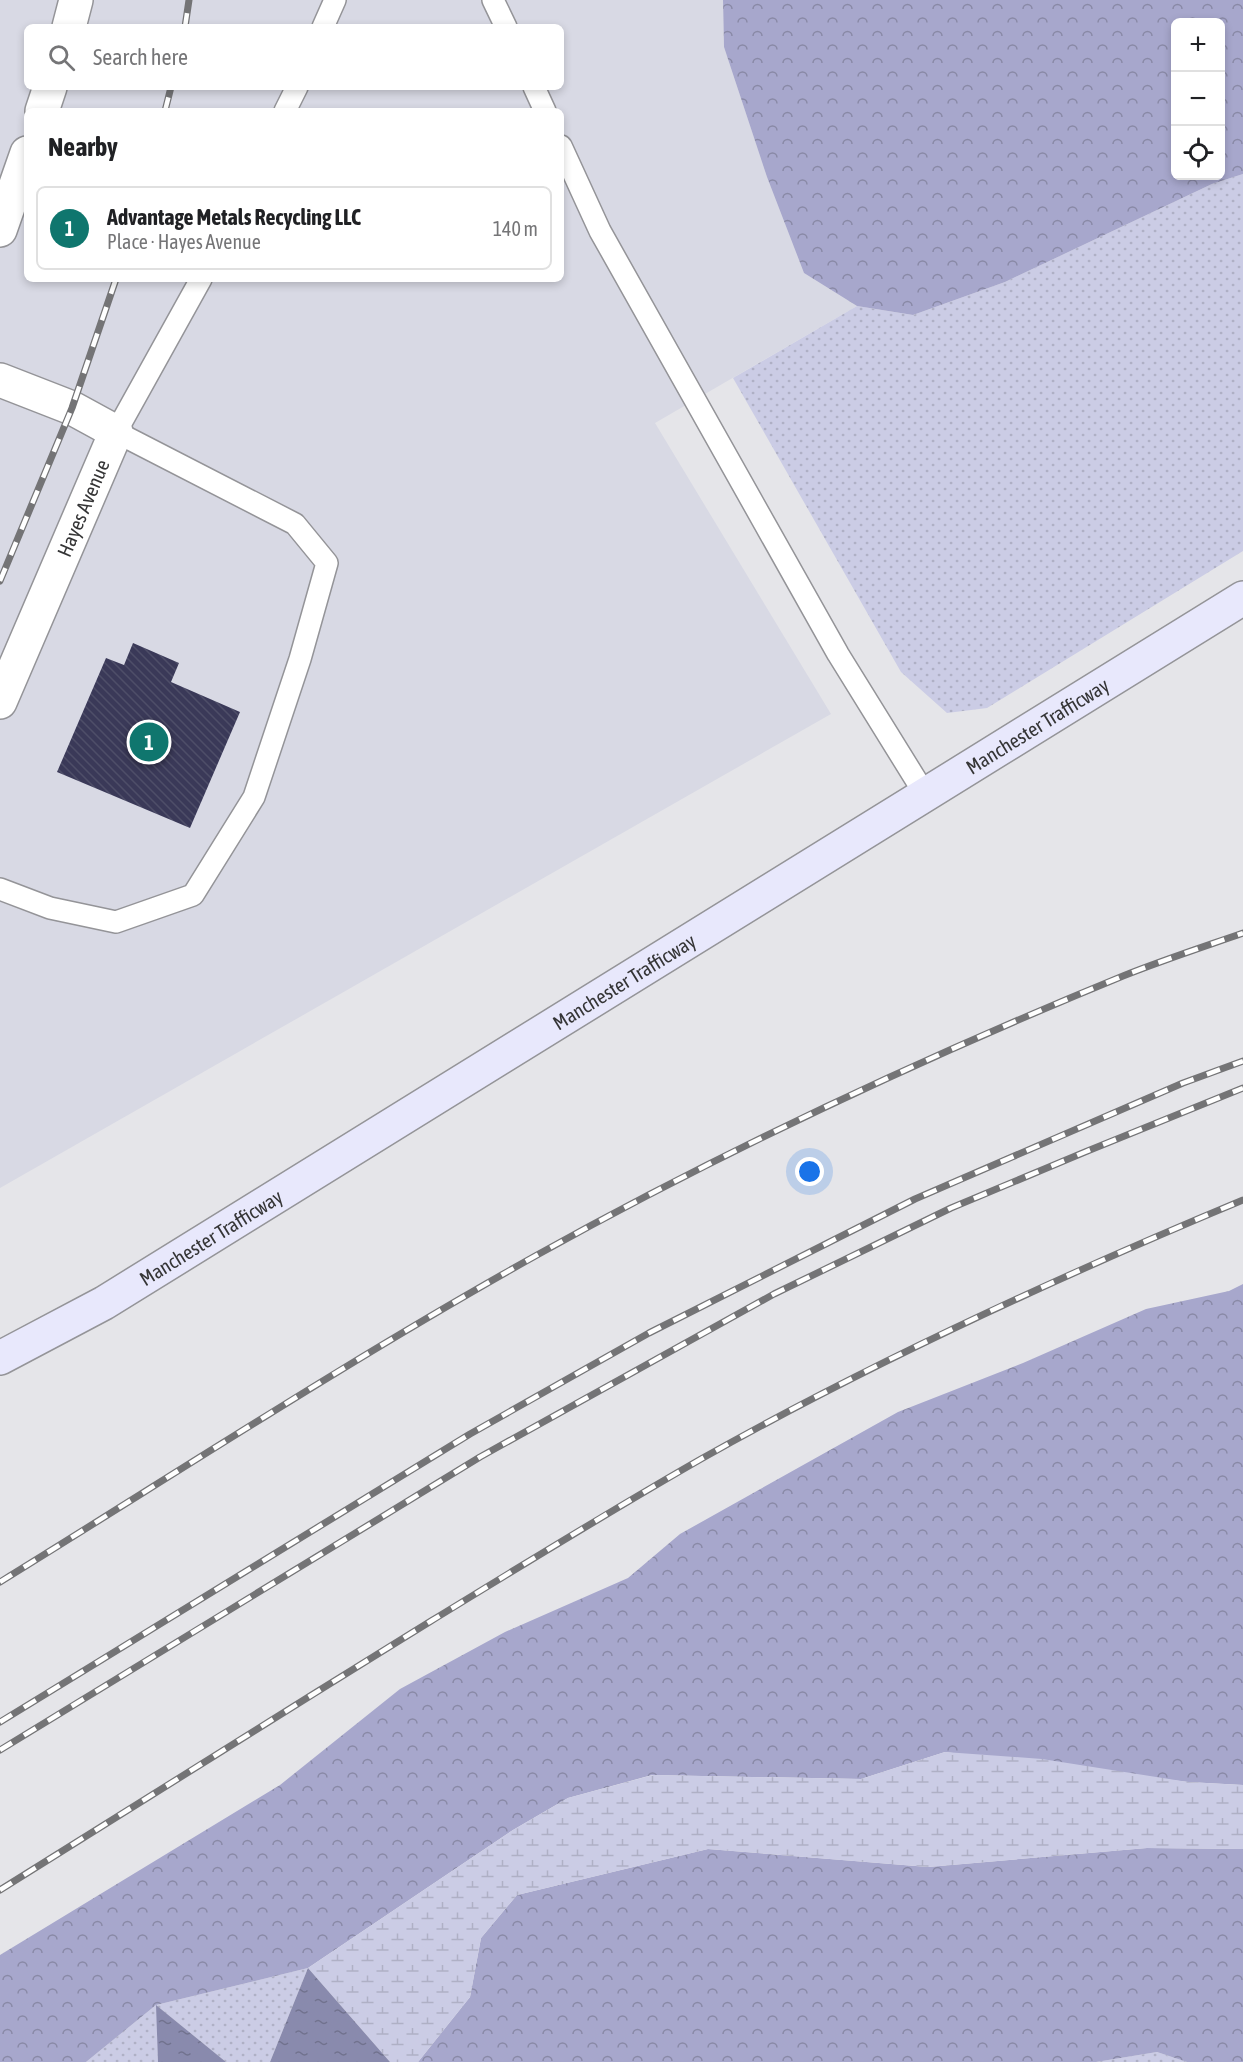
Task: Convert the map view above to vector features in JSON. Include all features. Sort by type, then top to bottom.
[{"type":"main road","name":"Manchester Trafficway","points":[[0,1358],[104,1303],[1243,598]]},
{"type":"street","points":[[70,24],[76,0]]},
{"type":"street","points":[[43,108],[49,90]]},
{"type":"street","points":[[0,230],[24,162]]},
{"type":"street","points":[[0,380],[72,408],[116,432]]},
{"type":"street","name":"Hayes Avenue","points":[[0,702],[116,432]]},
{"type":"lane","points":[[324,24],[335,0]]},
{"type":"lane","points":[[493,0],[505,24]]},
{"type":"lane","points":[[286,108],[296,90]]},
{"type":"lane","points":[[535,90],[544,108]]},
{"type":"lane","points":[[564,153],[600,231],[838,654],[926,796]]},
{"type":"lane","points":[[0,889],[50,908],[116,922],[193,894],[254,797],[300,659],[327,563],[295,524],[116,432],[199,282]]},
{"type":"shaded area","points":[[0,0],[723,0],[724,47],[767,177],[804,273],[857,306],[655,423],[831,714],[0,1188]]},
{"type":"green space","points":[[723,0],[1243,0],[1243,174],[1225,180],[1225,18],[1171,18],[1171,180],[1224,180],[1005,282],[913,315],[857,306],[804,273],[767,177],[724,47]]},
{"type":"green space","points":[[1243,174],[1243,551],[987,708],[947,713],[901,672],[733,378],[857,306],[913,315],[1005,282],[1225,180]]},
{"type":"green space","points":[[1243,1284],[1243,1785],[1188,1782],[945,1752],[861,1779],[652,1775],[568,1798],[513,1830],[308,1968],[156,2005],[86,2062],[0,2062],[0,1955],[280,1785],[400,1689],[505,1632],[628,1578],[680,1534],[898,1412],[1023,1363],[1146,1309],[1229,1291]]},
{"type":"green space","points":[[945,1752],[1042,1759],[1188,1782],[1243,1785],[1243,1849],[1147,1848],[928,1867],[708,1849],[517,1895],[481,1938],[470,1997],[418,2062],[390,2062],[308,1968],[513,1830],[568,1798],[653,1775],[861,1779]]},
{"type":"green space","points":[[1147,1848],[1243,1849],[1243,2062],[1187,2062],[1157,2052],[1096,2062],[418,2062],[470,1997],[481,1938],[517,1895],[708,1849],[928,1867]]},
{"type":"green space","points":[[308,1968],[270,2062],[226,2062],[157,2006],[158,2062],[86,2062],[156,2005]]},
{"type":"green space","points":[[1157,2052],[1187,2062],[1096,2062]]},
{"type":"water","points":[[308,1968],[390,2062],[270,2062]]},
{"type":"water","points":[[156,2005],[226,2062],[158,2062]]},
{"type":"building","points":[[133,643],[179,663],[171,682],[240,712],[190,828],[57,772],[106,658],[124,665]]},
{"type":"railway","points":[[185,24],[189,0]]},
{"type":"railway","points":[[166,108],[170,90]]},
{"type":"railway","points":[[0,581],[72,408],[115,282]]},
{"type":"railway","points":[[0,1582],[401,1334],[608,1216],[753,1142],[974,1039],[1123,976],[1243,933]]},
{"type":"railway","points":[[0,1722],[470,1434],[649,1333],[915,1199],[1183,1083],[1243,1061]]},
{"type":"railway","points":[[0,1750],[480,1457],[774,1294],[951,1208],[1243,1088]]},
{"type":"railway","points":[[0,1890],[431,1621],[701,1459],[900,1354],[1105,1259],[1243,1200]]},
{"type":"place","name":"Advantage Metals Recycling LLC","points":[[149,742]]}]
